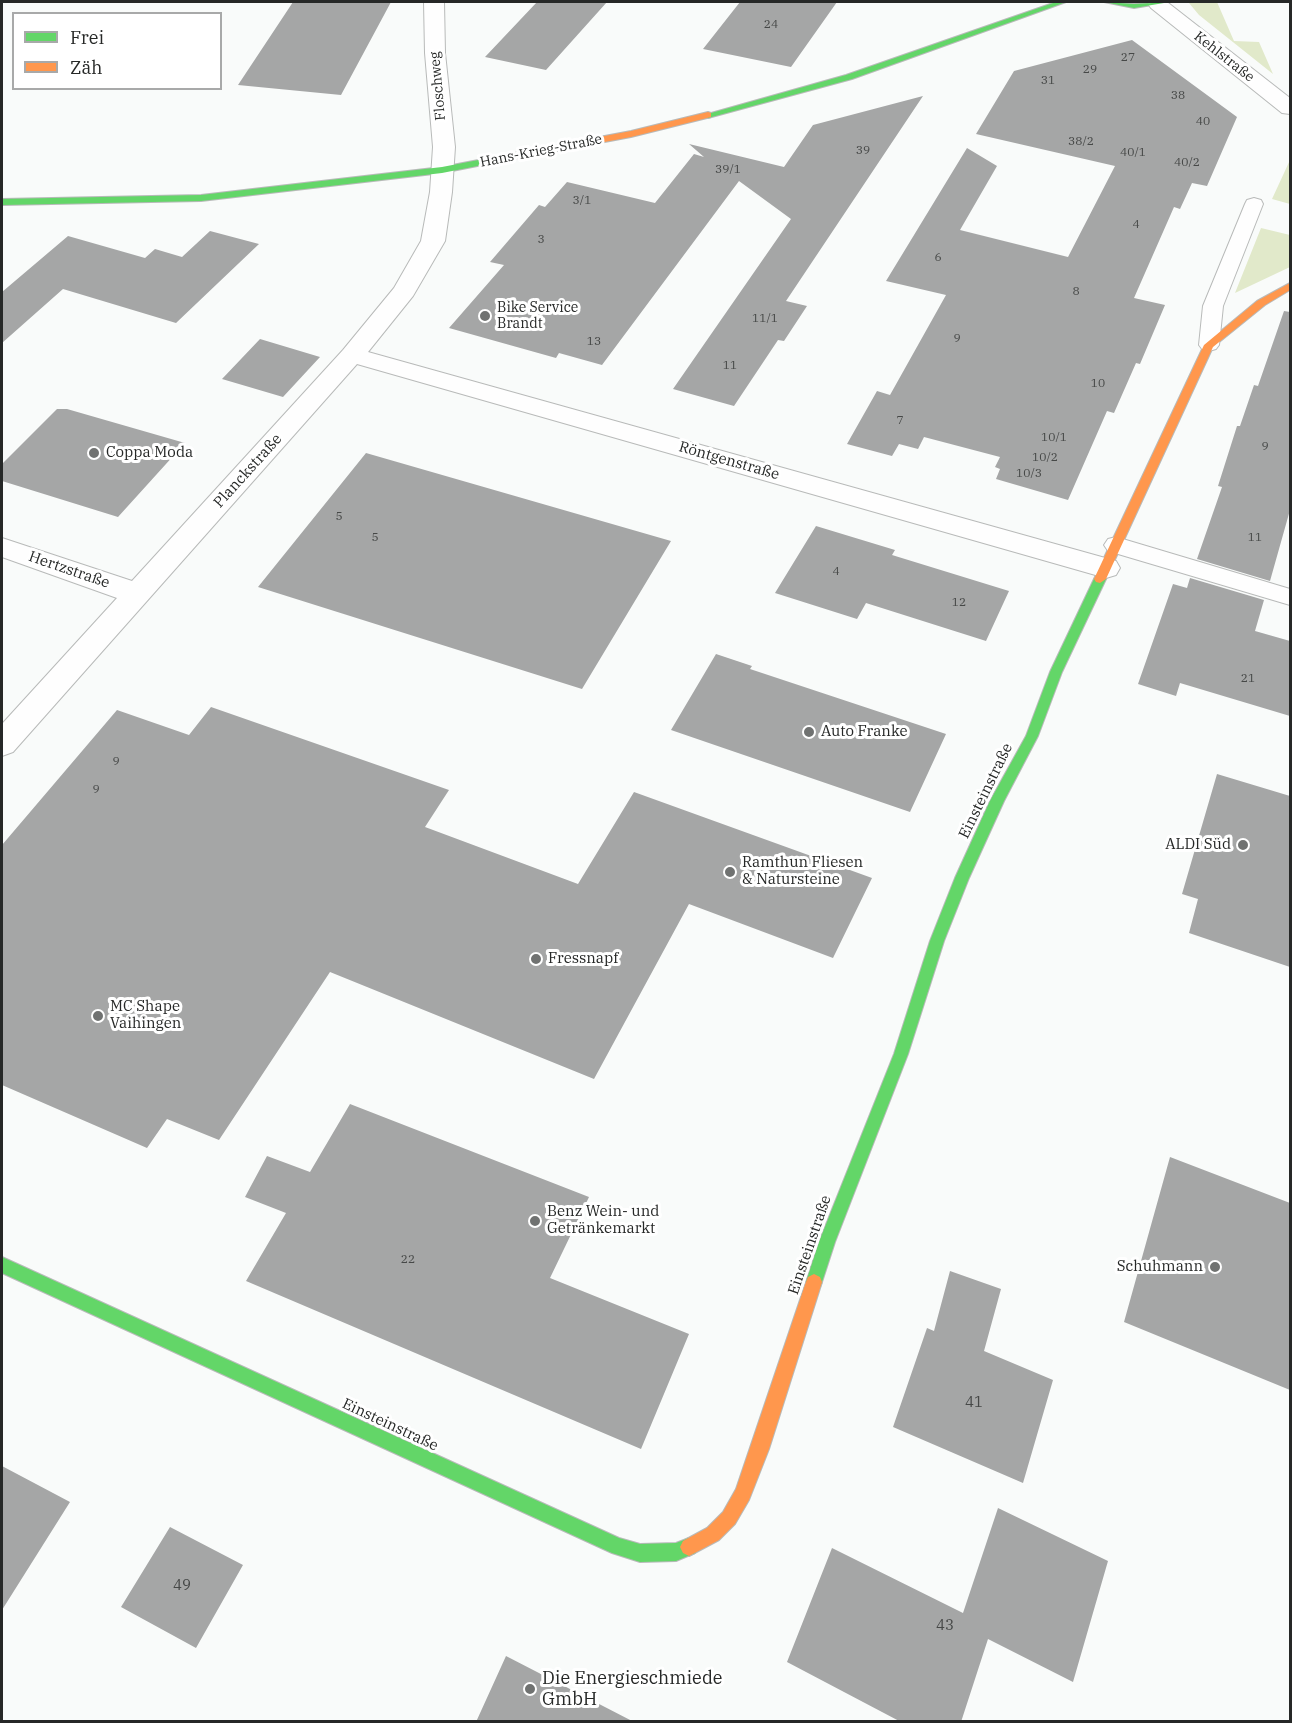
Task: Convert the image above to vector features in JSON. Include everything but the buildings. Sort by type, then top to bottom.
[{"type":"street","name":"Floschweg","points":[[434,2],[435,53],[444,147],[442,170]]},
{"type":"street","name":"Hans-Krieg-Straße","points":[[2,202],[201,198],[442,170],[631,134],[849,77],[1062,2]]},
{"type":"street","points":[[1108,2],[1134,6],[1162,3]]},
{"type":"street","name":"Kehlstraße","points":[[1162,3],[1290,108]]},
{"type":"street","name":"Planckstraße","points":[[2,744],[352,355],[404,291],[433,242],[442,170]]},
{"type":"street","name":"Einsteinstraße","points":[[2,1265],[618,1547],[640,1553],[676,1552],[697,1544],[713,1534],[729,1518],[743,1494],[756,1461],[827,1242],[901,1054],[938,941],[962,878],[997,801],[1032,736],[1056,672],[1209,345],[1261,303],[1290,286]]},
{"type":"street","name":"Röntgenstraße","points":[[352,355],[1111,557]]},
{"type":"street","name":"Hertzstraße","points":[[2,547],[137,594]]},
{"type":"lane","points":[[1209,345],[1213,306],[1254,204]]},
{"type":"lane","points":[[1111,557],[1290,597]]},
{"type":"green space","points":[[1190,2],[1217,2],[1234,41],[1259,42],[1273,74],[1199,15]]},
{"type":"green space","points":[[1290,160],[1290,204],[1272,199]]},
{"type":"green space","points":[[1261,228],[1290,235],[1290,267],[1235,293]]},
{"type":"traffic: fast","points":[[708,115],[849,77],[1062,2]]},
{"type":"traffic: fast","points":[[1108,2],[1134,6],[1166,2]]},
{"type":"traffic: fast","points":[[2,202],[201,198],[442,170],[520,155]]},
{"type":"traffic: fast","points":[[814,1282],[827,1242],[901,1054],[937,941],[962,878],[997,801],[1032,736],[1056,672],[1100,579]]},
{"type":"traffic: fast","points":[[2,1265],[618,1547],[640,1553],[676,1552],[689,1547]]},
{"type":"traffic: slow","points":[[520,155],[631,134],[708,115]]},
{"type":"traffic: slow","points":[[1100,579],[1209,345],[1261,303],[1290,286]]},
{"type":"traffic: slow","points":[[689,1547],[713,1534],[729,1518],[743,1494],[760,1449],[814,1282]]},
{"type":"place","name":"Bike Service Brandt","points":[[485,316]]},
{"type":"place","name":"Coppa Moda","points":[[94,453]]},
{"type":"place","name":"Auto Franke","points":[[809,732]]},
{"type":"place","name":"ALDI Süd","points":[[1243,845]]},
{"type":"place","name":"Ramthun Fliesen & Natursteine","points":[[730,872]]},
{"type":"place","name":"Fressnapf","points":[[536,959]]},
{"type":"place","name":"MC Shape Vaihingen","points":[[98,1016]]},
{"type":"place","name":"Benz Wein- und Getränkemarkt","points":[[535,1221]]},
{"type":"place","name":"Schuhmann","points":[[1215,1267]]},
{"type":"place","name":"Die Energieschmiede GmbH","points":[[530,1689]]}]
